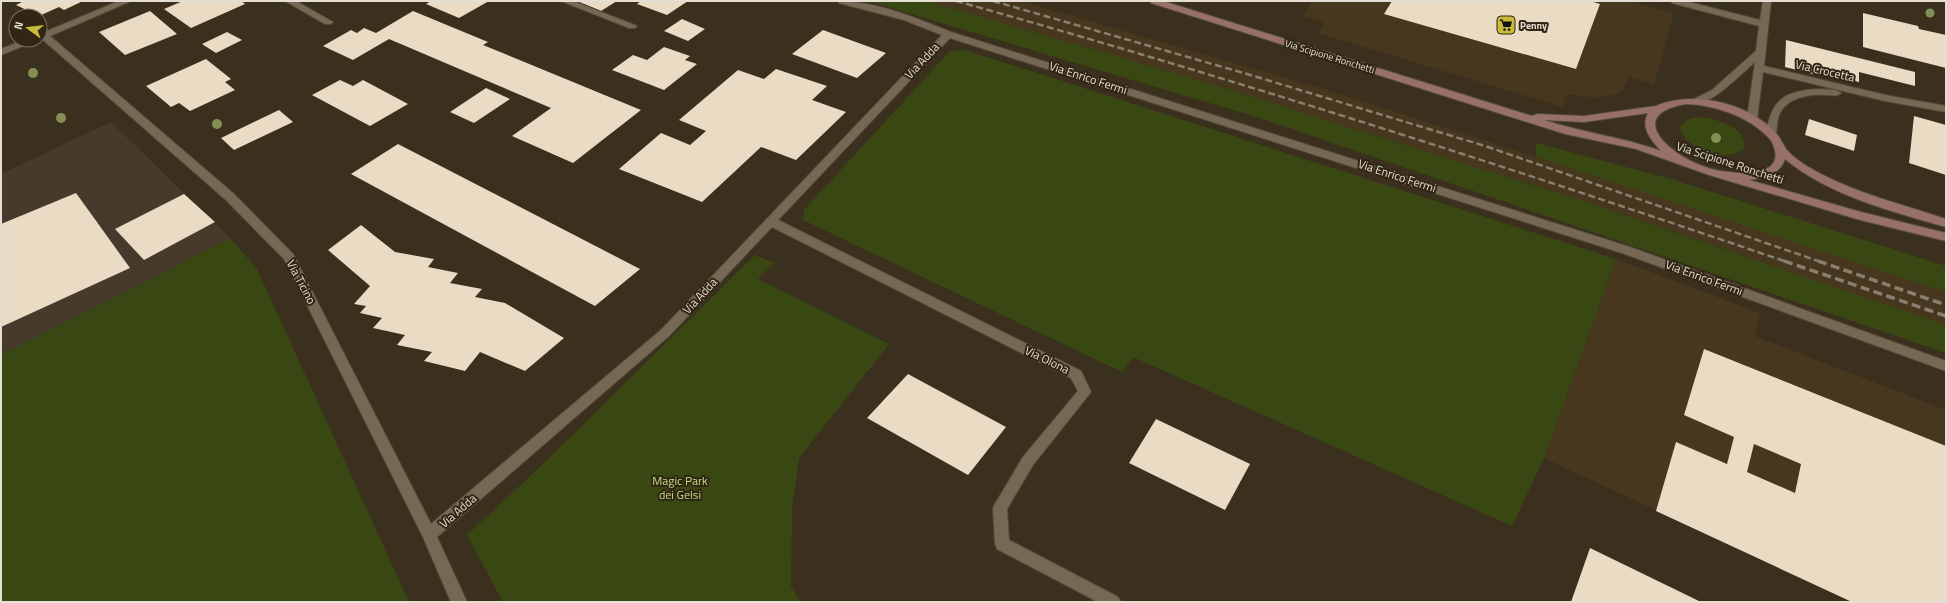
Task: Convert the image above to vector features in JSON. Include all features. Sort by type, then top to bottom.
[{"type":"main road","name":"Via Scipione Ronchetti","points":[[1154,1],[1569,132],[1638,146],[1708,171],[1860,216],[1946,237]]},
{"type":"main road","name":"Via Scipione Ronchetti","points":[[1506,111],[1545,118],[1571,119],[1618,116],[1657,109],[1673,102],[1696,102],[1728,108],[1752,119],[1771,134]]},
{"type":"main road","points":[[1657,109],[1651,115],[1649,123],[1653,135],[1657,141],[1677,158],[1708,171],[1739,176],[1765,173],[1776,167],[1781,157],[1780,149],[1771,134]]},
{"type":"main road","name":"Via Scipione Ronchetti","points":[[1780,149],[1820,178],[1844,190],[1946,223]]},
{"type":"street","points":[[48,34],[127,1]]},
{"type":"street","points":[[289,1],[328,22]]},
{"type":"street","points":[[565,1],[632,26]]},
{"type":"street","name":"Via Enrico Fermi","points":[[842,1],[907,18],[948,34],[1626,250],[1946,366]]},
{"type":"street","points":[[1675,1],[1764,24]]},
{"type":"street","points":[[1752,119],[1760,68],[1759,53],[1767,1]]},
{"type":"street","name":"Via Adda","points":[[429,535],[665,333],[948,34]]},
{"type":"street","name":"Via Ticino","points":[[48,45],[230,197],[289,257],[429,535],[459,602]]},
{"type":"street","points":[[1,52],[12,48]]},
{"type":"street","points":[[1696,102],[1715,92],[1759,53]]},
{"type":"street","name":"Via Crocetta","points":[[1760,68],[1885,98],[1946,110]]},
{"type":"street","name":"Via Crocetta","points":[[1771,134],[1774,116],[1779,106],[1788,98],[1805,93],[1826,92],[1885,98]]},
{"type":"street","name":"Via Olona","points":[[770,221],[1076,375],[1085,392],[1028,460],[1000,508],[1002,544],[1113,602]]},
{"type":"shaded area","points":[[927,1],[1021,1],[1324,89],[1670,200],[1946,292],[1946,325],[1574,198],[1205,82]]},
{"type":"shaded area","points":[[1313,1],[1628,1],[1674,13],[1654,84],[1629,77],[1623,90],[1616,94],[1597,98],[1567,94],[1562,107],[1318,33],[1325,23],[1303,16]]},
{"type":"shaded area","points":[[111,122],[230,238],[1,355],[1,174]]},
{"type":"shaded area","points":[[1616,259],[1760,313],[1755,336],[1946,410],[1946,602],[1852,602],[1544,458]]},
{"type":"green space","points":[[868,1],[927,1],[1205,82],[1574,198],[1946,325],[1946,353],[1260,118]]},
{"type":"green space","points":[[965,50],[1616,259],[1544,458],[1512,526],[1133,357],[1122,372],[803,220],[804,210],[950,51]]},
{"type":"green space","points":[[1698,117],[1713,119],[1735,128],[1744,139],[1745,147],[1738,152],[1729,155],[1719,155],[1708,152],[1690,143],[1680,128],[1687,120]]},
{"type":"green space","points":[[1536,143],[1671,179],[1946,266],[1946,292],[1536,157]]},
{"type":"green space","points":[[230,238],[257,269],[409,602],[1,602],[1,355]]},
{"type":"green space","name":"Magic Park dei Gelsi","points":[[755,255],[774,263],[758,279],[889,344],[799,458],[792,509],[791,587],[801,602],[503,602],[467,535],[543,464]]},
{"type":"building","points":[[24,1],[83,1],[64,10],[59,7],[48,12],[48,8],[22,8],[16,5]]},
{"type":"building","points":[[183,1],[241,1],[245,4],[191,28],[164,9]]},
{"type":"building","points":[[431,1],[489,1],[459,18],[426,4]]},
{"type":"building","points":[[577,1],[617,1],[601,11]]},
{"type":"building","points":[[641,1],[688,1],[667,15],[637,4]]},
{"type":"building","name":"Penny","points":[[1392,1],[1590,1],[1600,4],[1576,69],[1384,14]]},
{"type":"building","points":[[150,11],[177,34],[125,55],[99,32]]},
{"type":"building","points":[[413,11],[488,42],[483,45],[641,110],[573,163],[512,136],[551,108],[389,39],[353,60],[323,46],[351,30],[357,33],[364,28],[376,33]]},
{"type":"building","points":[[1863,13],[1918,26],[1919,29],[1946,35],[1946,68],[1863,47]]},
{"type":"building","points":[[682,19],[705,29],[688,41],[664,31]]},
{"type":"building","points":[[823,30],[886,53],[857,78],[792,54]]},
{"type":"building","points":[[227,32],[242,40],[216,53],[202,44]]},
{"type":"building","points":[[1786,40],[1915,72],[1915,86],[1859,72],[1859,82],[1821,73],[1821,76],[1785,67]]},
{"type":"building","points":[[664,47],[690,56],[685,60],[697,64],[664,90],[612,70],[633,55],[647,60]]},
{"type":"building","points":[[206,59],[231,79],[225,82],[235,90],[190,111],[179,103],[171,107],[146,86]]},
{"type":"building","points":[[776,69],[827,86],[812,100],[846,112],[796,160],[761,147],[702,202],[619,169],[661,133],[690,145],[706,131],[679,120],[738,70],[764,79]]},
{"type":"building","points":[[340,80],[353,86],[363,80],[408,104],[370,126],[312,95]]},
{"type":"building","points":[[486,88],[510,99],[474,123],[450,112]]},
{"type":"building","points":[[279,110],[293,122],[234,150],[221,138]]},
{"type":"building","points":[[1914,116],[1946,125],[1946,175],[1909,163]]},
{"type":"building","points":[[1809,119],[1857,135],[1854,151],[1805,135]]},
{"type":"building","points":[[398,144],[640,269],[595,306],[351,174]]},
{"type":"building","points":[[76,193],[130,268],[1,327],[1,224]]},
{"type":"building","points":[[184,194],[215,222],[144,260],[115,229]]},
{"type":"building","points":[[361,225],[395,252],[434,259],[428,267],[458,273],[450,283],[482,289],[475,297],[505,303],[564,338],[525,371],[480,352],[465,371],[424,361],[432,352],[397,345],[405,335],[373,328],[382,318],[360,313],[366,306],[354,304],[370,286],[328,250]]},
{"type":"building","points":[[1704,349],[1946,446],[1946,602],[1852,602],[1656,511],[1676,442],[1727,464],[1734,437],[1684,415]],"holes":[[[1754,444],[1801,464],[1795,493],[1747,472]]]},
{"type":"building","points":[[908,374],[1006,427],[968,475],[867,418]]},
{"type":"building","points":[[1156,419],[1250,464],[1225,510],[1129,463]]},
{"type":"building","points":[[1590,548],[1701,602],[1571,602]]},
{"type":"railway","points":[[956,1],[1165,61],[1269,93],[1477,159],[1787,262]]},
{"type":"railway","points":[[993,1],[1247,74],[1485,146],[1821,262]]},
{"type":"railway","points":[[1784,261],[1946,316]]},
{"type":"railway","points":[[1818,261],[1946,305]]},
{"type":"place","name":"Penny","points":[[1506,25]]}]
